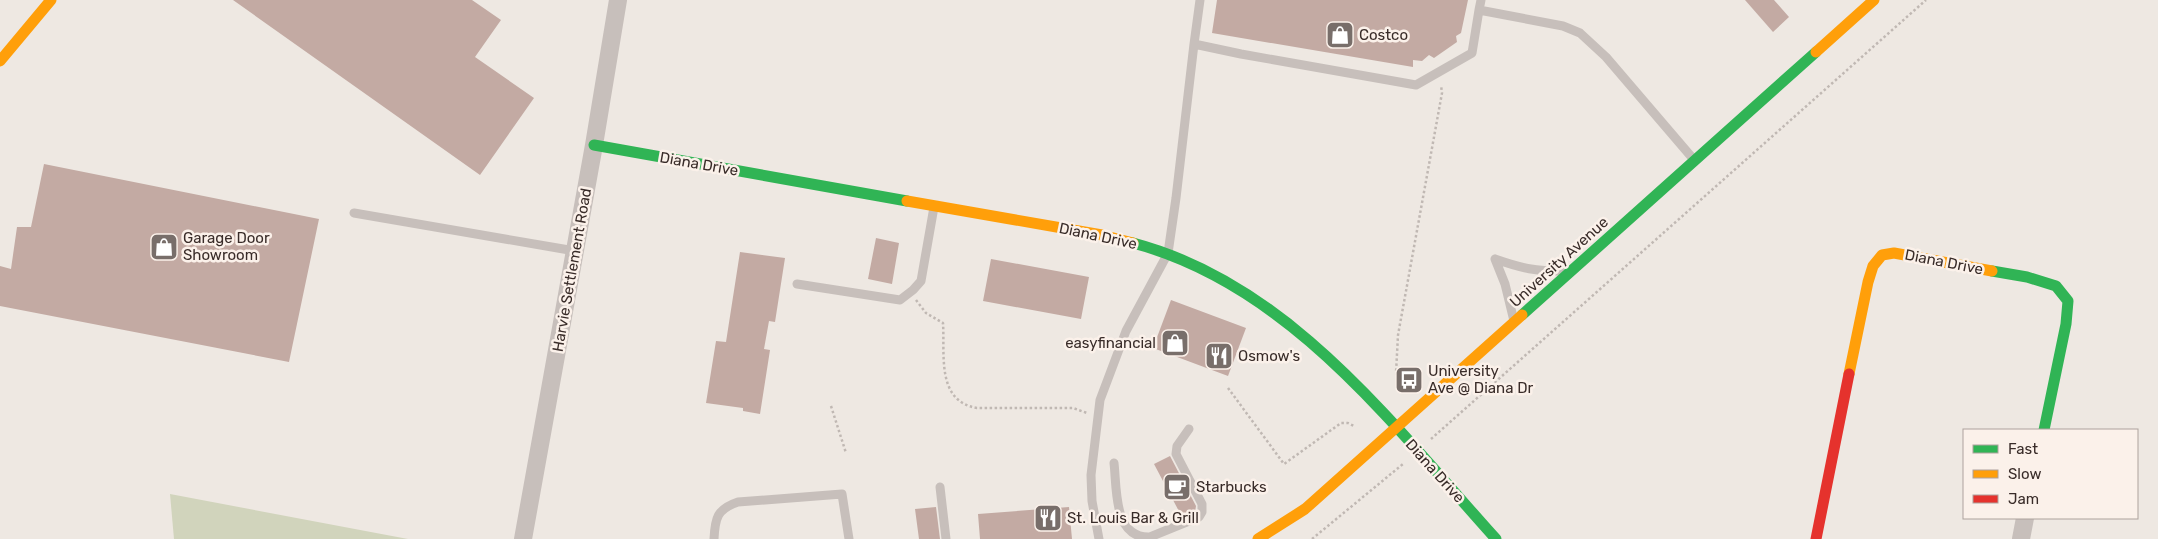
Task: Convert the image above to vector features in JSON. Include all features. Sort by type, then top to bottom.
[{"type":"main road","points":[[0,61],[51,0]]},
{"type":"main road","name":"University Avenue","points":[[1258,539],[1305,509],[1874,0]]},
{"type":"main road","name":"Diana Drive","points":[[594,146],[1102,235],[1168,253],[1221,278],[1272,311],[1311,342],[1396,428],[1493,538]]},
{"type":"main road","name":"Diana Drive","points":[[1816,539],[1868,282],[1873,266],[1882,255],[1894,252],[2027,277],[2056,286],[2063,293],[2068,301],[2066,324],[2044,429]]},
{"type":"street","name":"Harvie Settlement Road","points":[[523,539],[594,146],[618,0]]},
{"type":"street","points":[[2021,539],[2026,519]]},
{"type":"lane","points":[[1099,539],[1092,501],[1091,475],[1098,416],[1103,390],[1126,331],[1168,253],[1200,0]]},
{"type":"lane","points":[[1194,44],[1416,85],[1472,53],[1481,0]]},
{"type":"lane","points":[[1479,10],[1563,26],[1580,33],[1606,57],[1695,161]]},
{"type":"lane","points":[[796,284],[900,300],[921,281],[934,206]]},
{"type":"lane","points":[[354,213],[575,251]]},
{"type":"lane","points":[[1514,322],[1505,284],[1495,259],[1519,268],[1570,270]]},
{"type":"lane","points":[[1114,463],[1119,512],[1124,523],[1135,534],[1150,537],[1199,517],[1202,512],[1202,504],[1176,454],[1177,446],[1189,429]]},
{"type":"lane","points":[[940,487],[946,539]]},
{"type":"lane","points":[[714,539],[717,518],[722,509],[728,505],[738,502],[842,494],[849,539]]},
{"type":"path","points":[[1312,539],[1418,452],[1926,0]]},
{"type":"path","points":[[1404,383],[1396,373],[1398,335],[1442,93],[1441,84],[1435,73]]},
{"type":"path","points":[[911,292],[926,313],[943,323],[947,384],[951,395],[967,406],[977,408],[1073,408],[1098,416]]},
{"type":"path","points":[[1228,388],[1284,464],[1341,423],[1348,423],[1354,426]]},
{"type":"path","points":[[831,406],[846,453]]},
{"type":"green space","points":[[170,494],[408,539],[174,539]]},
{"type":"building","points":[[233,0],[472,0],[501,20],[475,57],[534,98],[480,175]]},
{"type":"building","name":"Costco","points":[[1217,0],[1468,0],[1461,33],[1456,36],[1457,42],[1434,58],[1429,55],[1422,61],[1413,60],[1413,67],[1212,33]]},
{"type":"building","points":[[1745,0],[1774,0],[1789,17],[1773,32]]},
{"type":"building","name":"Garage Door Showroom","points":[[44,164],[319,219],[289,362],[0,306],[0,266],[11,269],[17,227],[31,227]]},
{"type":"building","points":[[876,238],[899,243],[892,284],[868,279]]},
{"type":"building","points":[[740,252],[785,258],[775,322],[769,321],[764,349],[770,350],[760,414],[743,411],[743,408],[706,403],[716,341],[726,342]]},
{"type":"building","points":[[991,259],[1089,277],[1081,319],[983,301]]},
{"type":"building","points":[[1171,300],[1246,328],[1228,376],[1153,348]]},
{"type":"building","name":"Starbucks","points":[[1170,456],[1196,506],[1195,512],[1182,517],[1154,464]]},
{"type":"building","points":[[936,507],[940,539],[919,539],[915,509]]},
{"type":"building","points":[[1069,507],[1072,539],[980,539],[978,514]]},
{"type":"traffic: fast","points":[[1522,315],[1816,52]]},
{"type":"traffic: fast","points":[[594,145],[907,201]]},
{"type":"traffic: fast","points":[[1133,243],[1189,263],[1241,291],[1289,325],[1334,364],[1377,406],[1496,539]]},
{"type":"traffic: fast","points":[[1992,271],[2027,277],[2056,286],[2068,301],[2066,324],[2044,429]]},
{"type":"traffic: slow","points":[[0,61],[51,0]]},
{"type":"traffic: slow","points":[[1816,52],[1874,0]]},
{"type":"traffic: slow","points":[[907,201],[1102,235],[1133,243]]},
{"type":"traffic: slow","points":[[1849,374],[1868,282],[1873,266],[1882,255],[1894,253],[1992,271]]},
{"type":"traffic: slow","points":[[1258,539],[1305,509],[1522,315]]},
{"type":"traffic: jam","points":[[1816,539],[1849,374]]},
{"type":"place","name":"Costco","points":[[1340,35]]},
{"type":"place","name":"Garage Door Showroom","points":[[164,247]]},
{"type":"place","name":"easyfinancial","points":[[1175,343]]},
{"type":"place","name":"Osmow's","points":[[1219,356]]},
{"type":"place","name":"University Ave @ Diana Dr","points":[[1409,380]]},
{"type":"place","name":"Starbucks","points":[[1177,487]]},
{"type":"place","name":"St. Louis Bar & Grill","points":[[1048,518]]}]
